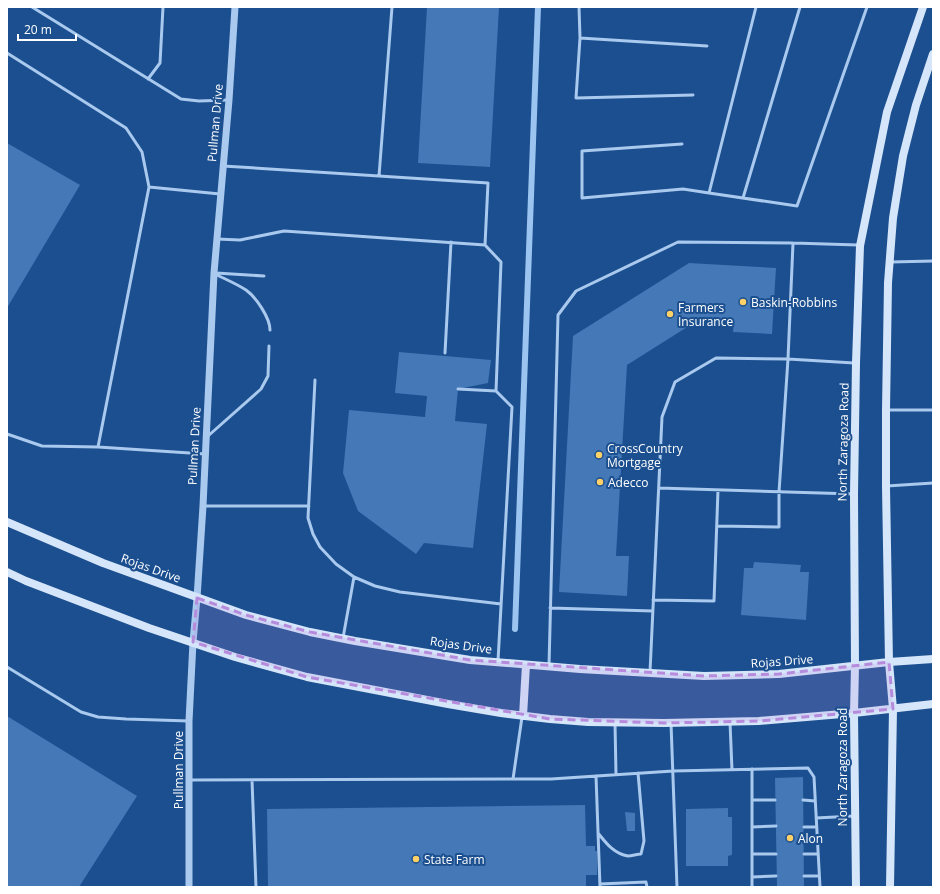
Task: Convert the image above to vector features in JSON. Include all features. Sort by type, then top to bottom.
[{"type":"main road","name":"North Zaragoza Road","points":[[856,887],[854,816],[854,494],[860,246],[887,112],[923,7]]},
{"type":"main road","points":[[890,887],[892,709],[889,662],[886,486],[888,283],[893,218],[903,156],[916,105],[933,54]]},
{"type":"main road","name":"Rojas Drive","points":[[7,522],[102,563],[246,615],[343,639],[470,660],[704,676],[779,674],[889,662],[933,659]]},
{"type":"main road","points":[[7,572],[149,628],[235,657],[307,677],[448,704],[523,716],[588,722],[730,722],[854,713],[933,704]]},
{"type":"main road","points":[[523,716],[526,665]]},
{"type":"street","name":"Pullman Drive","points":[[189,887],[189,721],[193,642],[203,506],[204,454],[214,273],[229,100],[235,7]]},
{"type":"lane","points":[[32,7],[181,99],[199,101],[229,100]]},
{"type":"lane","points":[[148,79],[160,63],[163,7]]},
{"type":"lane","points":[[379,176],[392,7]]},
{"type":"lane","points":[[579,7],[580,38],[576,98],[693,95]]},
{"type":"lane","points":[[709,193],[756,7]]},
{"type":"lane","points":[[743,198],[800,7]]},
{"type":"lane","points":[[682,144],[582,151],[582,198],[683,189],[797,206],[867,7]]},
{"type":"lane","points":[[580,38],[707,46]]},
{"type":"lane","points":[[7,53],[126,128],[142,152],[149,187],[98,447]]},
{"type":"lane","points":[[223,166],[488,183],[485,245]]},
{"type":"lane","points":[[149,187],[220,194]]},
{"type":"lane","points":[[217,239],[240,240],[284,231],[485,245],[501,262],[496,390]]},
{"type":"lane","points":[[445,353],[451,242]]},
{"type":"lane","points":[[548,666],[558,315],[576,291],[678,242],[794,243],[860,246]]},
{"type":"lane","points":[[717,526],[779,527],[779,492],[794,243]]},
{"type":"lane","points":[[890,262],[933,261]]},
{"type":"lane","points":[[214,273],[264,276]]},
{"type":"lane","points":[[214,273],[248,291],[262,308],[270,324],[270,330]]},
{"type":"lane","points":[[205,439],[261,389],[268,376],[270,346]]},
{"type":"lane","points":[[650,673],[662,417],[675,382],[716,358],[788,359],[856,363]]},
{"type":"lane","points":[[315,380],[308,518],[313,534],[320,547],[336,564],[354,577],[375,586],[400,592],[502,604]]},
{"type":"lane","points":[[458,388],[496,390],[512,407],[498,662]]},
{"type":"lane","points":[[886,410],[933,410]]},
{"type":"lane","points":[[7,434],[42,446],[98,447],[204,454]]},
{"type":"lane","points":[[886,486],[933,483]]},
{"type":"lane","points":[[659,488],[854,494]]},
{"type":"lane","points":[[653,600],[714,601],[718,490]]},
{"type":"lane","points":[[203,506],[309,506]]},
{"type":"lane","points":[[343,639],[354,577]]},
{"type":"lane","points":[[550,608],[653,611]]},
{"type":"lane","points":[[7,667],[80,712],[98,717],[189,721]]},
{"type":"lane","points":[[513,779],[523,716]]},
{"type":"lane","points":[[615,722],[616,775]]},
{"type":"lane","points":[[730,722],[732,770]]},
{"type":"lane","points":[[671,723],[677,887]]},
{"type":"lane","points":[[189,780],[551,779],[673,771],[808,768],[814,777],[820,887]]},
{"type":"lane","points":[[752,769],[752,887]]},
{"type":"lane","points":[[598,833],[616,852],[629,856],[641,854],[644,841],[638,773]]},
{"type":"lane","points":[[596,776],[600,886],[646,882],[647,887]]},
{"type":"lane","points":[[252,780],[256,887]]},
{"type":"lane","points":[[752,800],[775,800]]},
{"type":"lane","points":[[803,800],[815,801]]},
{"type":"lane","points":[[816,818],[854,816]]},
{"type":"lane","points":[[752,827],[776,826]]},
{"type":"lane","points":[[804,827],[816,827]]},
{"type":"lane","points":[[752,854],[776,854]]},
{"type":"lane","points":[[804,854],[818,854]]},
{"type":"lane","points":[[752,877],[776,876]]},
{"type":"lane","points":[[804,876],[819,876]]},
{"type":"highlighted area","points":[[197,598],[246,615],[310,632],[470,660],[704,676],[779,674],[889,662],[893,709],[759,721],[664,723],[550,719],[307,677],[193,642]]},
{"type":"building","points":[[427,7],[499,7],[490,167],[418,163]]},
{"type":"building","points":[[7,143],[80,185],[7,308]]},
{"type":"building","points":[[689,263],[776,268],[772,334],[733,332],[734,321],[700,319],[627,365],[616,556],[629,556],[627,596],[559,592],[573,336]]},
{"type":"building","points":[[399,352],[491,360],[488,383],[458,389],[455,421],[487,424],[473,548],[424,543],[416,554],[358,511],[343,473],[349,410],[425,417],[427,396],[395,393]]},
{"type":"building","points":[[754,562],[801,565],[800,572],[809,572],[806,620],[741,615],[744,568],[753,568]]},
{"type":"building","points":[[7,716],[137,796],[79,887],[7,887]]},
{"type":"building","points":[[803,777],[804,887],[777,887],[775,778]]},
{"type":"building","points":[[585,805],[586,846],[595,846],[595,851],[597,851],[597,875],[586,875],[586,887],[268,887],[267,809]]},
{"type":"building","points":[[728,808],[728,817],[732,817],[732,855],[728,856],[728,866],[686,866],[686,809]]},
{"type":"building","points":[[625,812],[635,813],[635,831],[627,831]]},
{"type":"waterway","points":[[515,629],[538,7]]},
{"type":"place","name":"Baskin-Robbins","points":[[743,302]]},
{"type":"place","name":"Farmers Insurance","points":[[670,314]]},
{"type":"place","name":"CrossCountry Mortgage","points":[[599,455]]},
{"type":"place","name":"Adecco","points":[[600,482]]},
{"type":"place","name":"Alon","points":[[790,838]]},
{"type":"place","name":"State Farm","points":[[416,859]]}]
